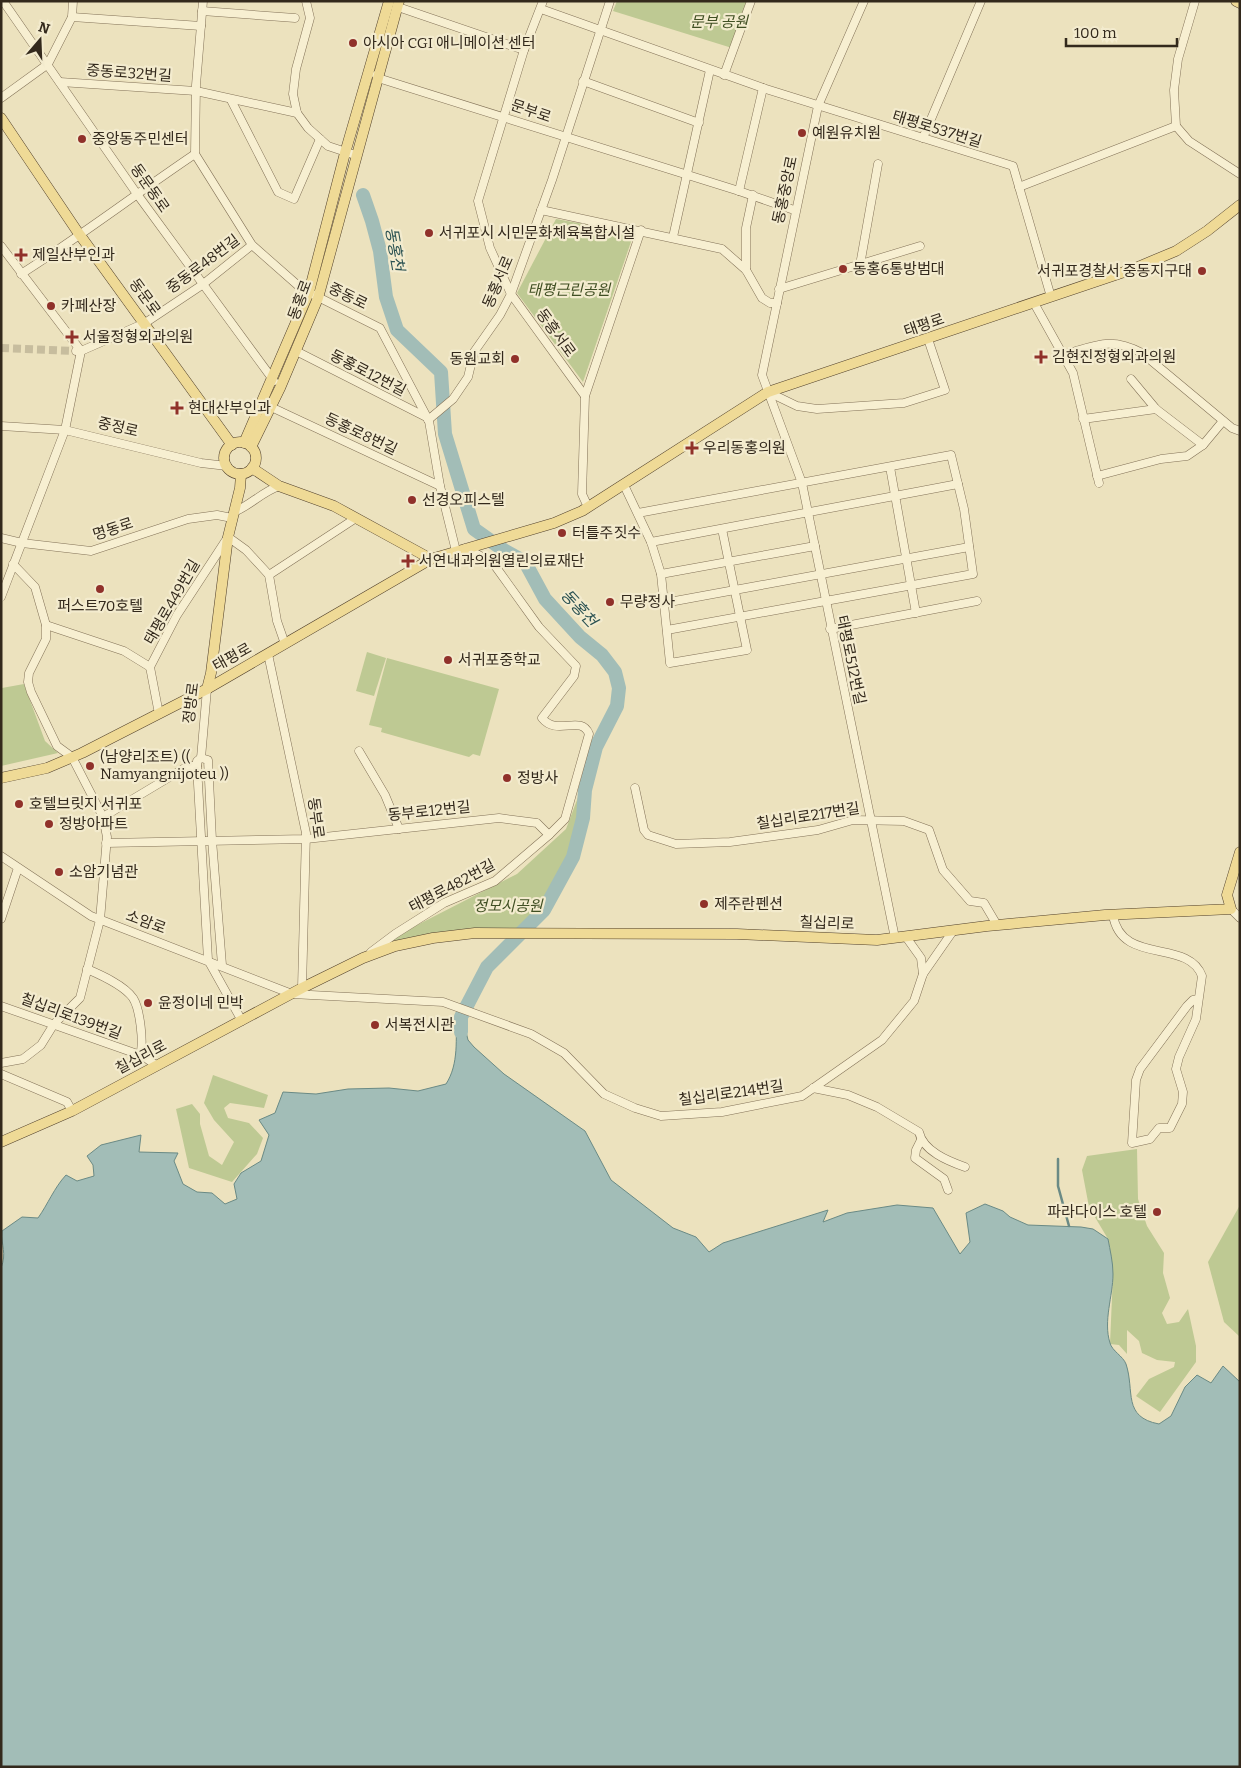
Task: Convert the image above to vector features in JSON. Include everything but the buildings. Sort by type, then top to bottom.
[{"type":"main road","points":[[1236,1],[1240,3]]},
{"type":"main road","name":"동홍로","points":[[247,445],[271,407],[296,351],[314,295],[370,68],[395,3]]},
{"type":"main road","name":"동홍로","points":[[350,154],[378,78],[395,3]]},
{"type":"main road","name":"동문로","points":[[1,118],[81,236],[146,323],[232,445]]},
{"type":"main road","name":"태평로","points":[[1,778],[47,768],[158,714],[207,689],[431,559],[554,523],[588,507],[624,486],[768,392],[1130,270],[1176,251],[1207,231],[1240,205]]},
{"type":"main road","name":"동홍로","points":[[247,445],[272,379],[314,295]]},
{"type":"main road","points":[[232,445],[247,445],[255,456],[252,468],[241,474],[232,471],[227,466],[224,456],[232,445]]},
{"type":"main road","points":[[252,468],[279,486],[334,506],[431,559]]},
{"type":"main road","name":"정방로","points":[[207,689],[211,673],[228,537],[240,488],[241,474]]},
{"type":"main road","points":[[1236,909],[1228,895],[1240,852]]},
{"type":"main road","name":"칠십리로","points":[[1,1142],[72,1111],[302,988],[363,958],[395,946],[433,938],[475,933],[538,933],[737,934],[833,940],[895,938],[997,925],[1113,915],[1236,909]]},
{"type":"street","name":"동문동로","points":[[4,1],[137,194],[202,285],[280,388]]},
{"type":"street","points":[[1,98],[48,64],[72,17],[73,1]]},
{"type":"street","points":[[21,274],[81,236],[195,154],[196,91],[203,1]]},
{"type":"street","points":[[306,1],[310,18],[299,57],[294,94],[297,113],[308,128],[328,146],[350,154]]},
{"type":"street","name":"동홍서로","points":[[428,419],[453,399],[468,377],[474,352],[500,315],[511,294],[541,210],[610,1]]},
{"type":"street","points":[[724,75],[751,1]]},
{"type":"street","name":"동홍중앙로","points":[[768,392],[762,375],[794,210],[818,106],[864,1]]},
{"type":"street","points":[[923,138],[981,1]]},
{"type":"street","points":[[1195,1],[1178,59],[1174,90],[1176,126],[1189,141],[1240,174]]},
{"type":"street","points":[[395,3],[524,50]]},
{"type":"street","points":[[505,117],[524,50],[542,5]]},
{"type":"street","name":"태평로537번길","points":[[542,5],[600,29],[724,75],[1013,166],[1051,297]]},
{"type":"street","points":[[202,11],[295,18]]},
{"type":"street","points":[[72,17],[201,26]]},
{"type":"street","points":[[370,68],[378,78]]},
{"type":"street","points":[[673,238],[710,70]]},
{"type":"street","name":"문부로","points":[[378,78],[794,210]]},
{"type":"street","points":[[583,81],[699,123]]},
{"type":"street","name":"중동로32번길","points":[[60,82],[196,91]]},
{"type":"street","points":[[739,191],[763,88]]},
{"type":"street","points":[[196,91],[297,113]]},
{"type":"street","points":[[231,100],[278,192],[294,199],[320,139]]},
{"type":"street","name":"동흥서로","points":[[505,117],[478,201],[490,248],[511,294],[585,396]]},
{"type":"street","points":[[1019,187],[1176,126]]},
{"type":"street","name":"중동로","points":[[195,154],[252,245],[302,288],[380,328],[428,419],[440,486],[464,548]]},
{"type":"street","points":[[860,264],[878,164]]},
{"type":"street","points":[[746,270],[746,228],[753,196]]},
{"type":"street","points":[[541,210],[641,230],[722,249],[746,270],[762,298],[770,303],[777,303]]},
{"type":"street","points":[[588,507],[582,494],[585,396],[641,230]]},
{"type":"street","name":"중동로48번길","points":[[77,351],[146,323],[202,285],[252,245]]},
{"type":"street","points":[[1,246],[77,351],[65,430],[1,597]]},
{"type":"street","points":[[779,290],[920,246]]},
{"type":"street","points":[[1,261],[12,262]]},
{"type":"street","points":[[1034,303],[1073,373],[1098,480],[1161,459],[1187,456],[1203,444],[1223,421]]},
{"type":"street","points":[[768,392],[797,406],[817,410],[904,403],[945,390],[928,339]]},
{"type":"street","points":[[1063,355],[1111,342],[1128,346],[1142,353],[1223,421],[1240,431]]},
{"type":"street","name":"동홍로12번길","points":[[296,351],[428,419]]},
{"type":"street","points":[[1131,379],[1156,409],[1203,444]]},
{"type":"street","name":"태평로512번길","points":[[768,392],[802,483],[809,513],[830,628],[895,938]]},
{"type":"street","name":"동홍로8번길","points":[[271,407],[440,486]]},
{"type":"street","points":[[1083,419],[1156,409]]},
{"type":"street","name":"중정로","points":[[1,426],[65,430],[201,463],[227,466]]},
{"type":"street","points":[[638,513],[951,455],[964,508],[973,574],[910,584],[667,630]]},
{"type":"street","points":[[890,467],[916,613]]},
{"type":"street","points":[[651,542],[958,484]]},
{"type":"street","points":[[233,515],[266,491],[279,486]]},
{"type":"street","points":[[624,486],[651,542],[661,574],[670,663],[746,650],[722,529]]},
{"type":"street","name":"명동로","points":[[3,537],[22,542],[91,551],[188,519],[233,515]]},
{"type":"street","points":[[269,575],[356,518]]},
{"type":"street","points":[[228,537],[246,550],[269,575],[277,621],[285,644]]},
{"type":"street","name":"태평로449번길","points":[[158,714],[150,667],[177,616],[228,537]]},
{"type":"street","points":[[661,574],[815,546]]},
{"type":"street","name":"태평로482번길","points":[[363,958],[394,934],[444,903],[495,881],[549,835],[565,819],[589,734],[586,728],[580,725],[557,728],[547,724],[542,718],[574,676],[576,666],[539,627],[493,563],[464,548]]},
{"type":"street","points":[[664,603],[969,548]]},
{"type":"street","points":[[1,1063],[23,1059],[40,1045],[54,1024],[80,998],[100,920],[106,843],[103,817],[72,757],[57,746],[28,682],[29,673],[46,639],[46,625],[35,587],[13,564]]},
{"type":"street","points":[[830,628],[977,601]]},
{"type":"street","points":[[46,625],[124,652],[150,667]]},
{"type":"street","name":"동부로","points":[[268,654],[303,816],[306,839],[302,988]]},
{"type":"street","name":"정방로","points":[[207,689],[202,758],[208,760],[222,965]]},
{"type":"street","points":[[359,751],[385,795],[399,828]]},
{"type":"street","points":[[202,758],[197,760],[197,766],[208,960],[242,1021]]},
{"type":"street","points":[[103,817],[188,766],[197,766]]},
{"type":"street","name":"칠십리로217번길","points":[[635,788],[644,830],[648,835],[676,844],[718,844],[818,830],[852,820],[904,821],[929,830],[944,870],[970,901],[984,904],[997,925]]},
{"type":"street","name":"동부로12번길","points":[[306,839],[499,818],[537,823],[549,835]]},
{"type":"street","points":[[106,843],[306,839]]},
{"type":"street","name":"소암로","points":[[1,856],[90,916],[222,965],[292,994]]},
{"type":"street","points":[[1,918],[18,868]]},
{"type":"street","points":[[1236,909],[1240,918]]},
{"type":"street","points":[[1113,915],[1115,929],[1128,942],[1175,955],[1195,964],[1202,976],[1193,1030],[1179,1057],[1176,1069],[1183,1092],[1178,1116],[1170,1128],[1159,1128],[1150,1139],[1132,1143],[1136,1080],[1140,1068],[1187,1006],[1193,1000],[1198,999]]},
{"type":"street","name":"칠십리로214번길","points":[[292,994],[443,1002],[531,1034],[564,1053],[604,1094],[661,1116],[722,1112],[802,1096],[882,1040],[914,1001],[923,974],[953,931]]},
{"type":"street","points":[[906,937],[921,958],[923,974]]},
{"type":"street","points":[[87,969],[109,978],[133,998],[140,1026],[140,1055]]},
{"type":"street","name":"칠십리로139번길","points":[[1,1006],[140,1055],[157,1066]]},
{"type":"street","points":[[1,1074],[67,1102],[72,1111]]},
{"type":"street","points":[[813,1088],[848,1095],[877,1106],[919,1132],[921,1140],[940,1156],[965,1167]]},
{"type":"street","points":[[921,1140],[916,1150],[915,1158],[944,1179],[948,1190]]},
{"type":"green space","name":"문부 공원","points":[[617,1],[747,1],[732,48],[613,11]]},
{"type":"green space","name":"태평근린공원","points":[[556,219],[634,233],[583,382],[517,293]]},
{"type":"green space","points":[[367,652],[386,658],[374,696],[356,691]]},
{"type":"green space","points":[[387,658],[499,689],[480,756],[473,754],[469,757],[381,732],[382,728],[369,725]]},
{"type":"green space","points":[[24,684],[45,741],[58,753],[1,766],[2,688]]},
{"type":"green space","name":"정모시공원","points":[[594,755],[572,852],[523,930],[384,942],[517,874],[566,829]]},
{"type":"green space","points":[[213,1075],[268,1095],[264,1108],[230,1103],[224,1108],[228,1118],[249,1123],[263,1138],[257,1154],[232,1182],[189,1168],[176,1109],[192,1104],[200,1114],[200,1124],[209,1156],[222,1165],[234,1142],[214,1120],[204,1103]]},
{"type":"green space","points":[[1137,1149],[1138,1199],[1147,1226],[1164,1253],[1163,1273],[1170,1298],[1162,1313],[1167,1324],[1179,1322],[1188,1309],[1196,1346],[1196,1362],[1160,1412],[1136,1396],[1149,1379],[1174,1367],[1175,1362],[1157,1360],[1142,1353],[1139,1341],[1127,1330],[1127,1354],[1119,1345],[1110,1344],[1113,1274],[1108,1239],[1089,1207],[1082,1170],[1087,1156]]},
{"type":"green space","points":[[1240,1205],[1240,1337],[1224,1322],[1208,1262]]},
{"type":"water","points":[[456,1015],[462,1015],[468,1040],[504,1074],[585,1131],[611,1180],[673,1228],[696,1237],[709,1252],[723,1243],[828,1210],[823,1222],[847,1213],[897,1205],[933,1208],[960,1254],[970,1242],[966,1213],[985,1204],[1003,1211],[1010,1217],[1028,1225],[1093,1229],[1108,1239],[1113,1282],[1108,1317],[1108,1335],[1111,1346],[1123,1358],[1126,1364],[1132,1402],[1140,1415],[1147,1421],[1159,1424],[1171,1416],[1185,1387],[1197,1375],[1211,1383],[1223,1366],[1240,1382],[1240,1767],[1,1767],[1,1268],[4,1254],[2,1231],[22,1217],[38,1218],[66,1175],[77,1181],[94,1176],[93,1165],[87,1156],[101,1145],[141,1135],[139,1152],[178,1153],[174,1161],[183,1184],[197,1192],[212,1193],[225,1204],[237,1199],[234,1184],[241,1173],[261,1161],[269,1135],[259,1120],[275,1113],[283,1092],[316,1094],[348,1089],[389,1088],[418,1091],[446,1084],[455,1059]]},
{"type":"waterway","name":"동홍천","points":[[363,195],[380,251],[386,297],[397,330],[441,372],[445,434],[474,529],[505,551],[525,562],[545,599],[580,637],[602,655],[615,672],[619,688],[617,706],[596,747],[585,790],[583,818],[573,857],[544,910],[487,967],[461,1017],[461,1032]]},
{"type":"waterway","points":[[1058,1159],[1058,1186],[1069,1226]]},
{"type":"tunnel","points":[[1,348],[74,351]]},
{"type":"place","name":"아시아 CGI 애니메이션 센터","points":[[353,43]]},
{"type":"place","name":"예원유치원","points":[[802,133]]},
{"type":"place","name":"중앙동주민센터","points":[[82,139]]},
{"type":"place","name":"서귀포시 시민문화체육복합시설","points":[[429,233]]},
{"type":"place","name":"제일산부인과","points":[[21,255]]},
{"type":"place","name":"동홍6통방범대","points":[[843,269]]},
{"type":"place","name":"서귀포경찰서 중동지구대","points":[[1202,271]]},
{"type":"place","name":"카페산장","points":[[51,306]]},
{"type":"place","name":"서울정형외과의원","points":[[72,337]]},
{"type":"place","name":"김현진정형외과의원","points":[[1041,357]]},
{"type":"place","name":"동원교회","points":[[515,359]]},
{"type":"place","name":"현대산부인과","points":[[177,408]]},
{"type":"place","name":"우리동홍의원","points":[[692,448]]},
{"type":"place","name":"선경오피스텔","points":[[412,500]]},
{"type":"place","name":"터틀주짓수","points":[[562,533]]},
{"type":"place","name":"서연내과의원열린의료재단","points":[[408,561]]},
{"type":"place","name":"퍼스트70호텔","points":[[100,589]]},
{"type":"place","name":"무량정사","points":[[610,602]]},
{"type":"place","name":"서귀포중학교","points":[[448,660]]},
{"type":"place","name":"(남양리조트) (( Namyangnijoteu ))","points":[[90,766]]},
{"type":"place","name":"정방사","points":[[507,778]]},
{"type":"place","name":"호텔브릿지 서귀포","points":[[19,804]]},
{"type":"place","name":"정방아파트","points":[[49,824]]},
{"type":"place","name":"소암기념관","points":[[59,872]]},
{"type":"place","name":"제주란펜션","points":[[704,904]]},
{"type":"place","name":"윤정이네 민박","points":[[148,1003]]},
{"type":"place","name":"서복전시관","points":[[375,1025]]},
{"type":"place","name":"파라다이스 호텔","points":[[1157,1212]]}]
